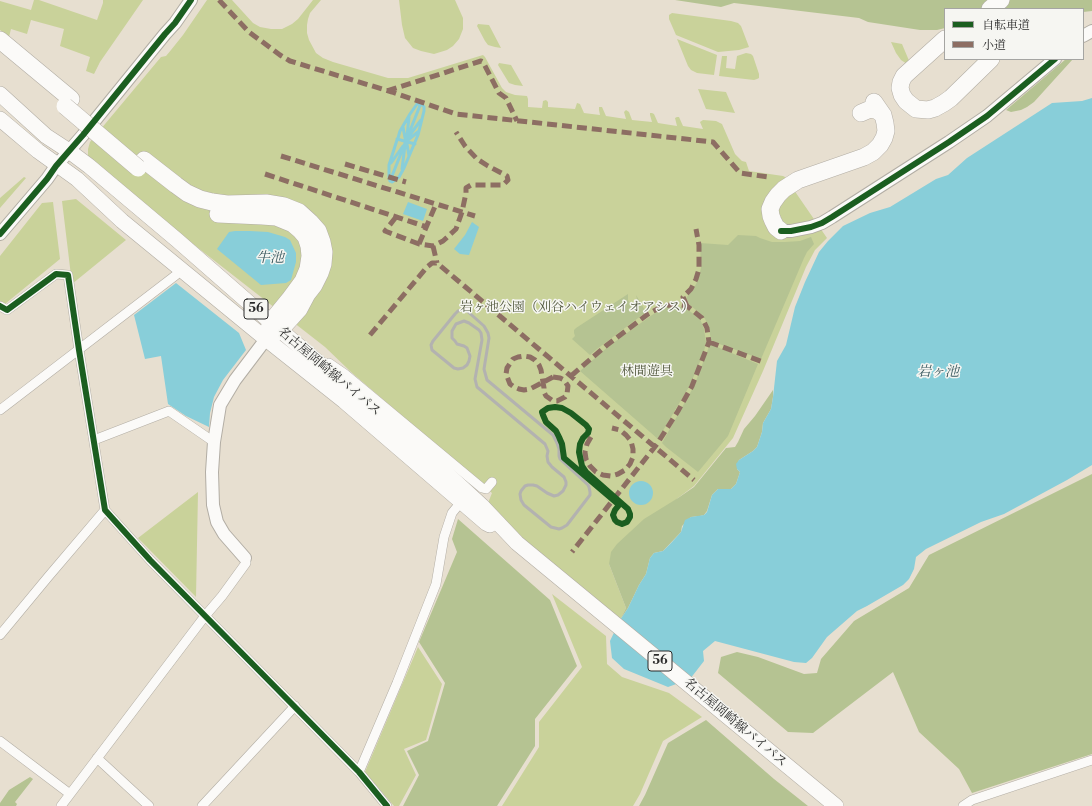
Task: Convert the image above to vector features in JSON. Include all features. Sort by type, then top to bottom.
[{"type":"highway","points":[[991,8],[1001,0]]},
{"type":"highway","points":[[0,40],[68,103]]},
{"type":"highway","points":[[944,40],[904,76],[901,82],[900,88],[902,95],[906,101],[916,109],[928,110],[944,103],[990,60]]},
{"type":"highway","points":[[0,51],[68,103],[141,164],[170,194],[181,201],[203,212],[276,218],[293,224],[300,230],[306,237],[309,246],[310,256],[308,269],[303,281],[289,300],[272,330]]},
{"type":"highway","points":[[781,231],[776,227],[771,216],[770,209],[773,202],[784,189],[798,180],[873,152],[880,145],[886,131],[886,123],[879,109],[878,111],[874,109],[861,113]]},
{"type":"main road","name":"名古屋岡崎線バイパス","points":[[0,94],[46,136],[89,166],[177,240],[344,401],[486,523],[506,532]]},
{"type":"main road","name":"名古屋岡崎線バイパス","points":[[0,120],[56,166],[76,179],[122,221],[272,330],[316,360],[417,446],[482,506],[522,548],[836,806]]},
{"type":"street","points":[[0,234],[175,23],[191,0]]},
{"type":"street","points":[[781,231],[791,231],[811,227],[832,217],[987,116],[1054,60]]},
{"type":"street","points":[[0,306],[8,310],[56,274],[68,275],[105,510],[150,560],[359,772],[387,806]]},
{"type":"street","points":[[0,410],[176,275]]},
{"type":"street","points":[[61,806],[246,563],[246,558],[224,534],[217,522],[213,505],[212,472],[214,442],[220,405],[235,380],[272,330]]},
{"type":"street","points":[[316,360],[330,363],[345,374],[482,488],[486,489],[492,482]]},
{"type":"street","points":[[94,440],[169,411],[214,442]]},
{"type":"street","points":[[359,772],[397,683],[436,584],[444,537],[452,514],[461,502]]},
{"type":"street","points":[[0,635],[105,510]]},
{"type":"street","points":[[202,806],[295,706]]},
{"type":"street","points":[[0,741],[70,794]]},
{"type":"street","points":[[97,758],[148,806]]},
{"type":"street","points":[[963,806],[1092,760]]},
{"type":"green space","points":[[34,0],[39,0],[97,20],[103,0],[143,0],[100,62],[94,74],[86,71],[90,57],[60,46],[64,29],[31,20],[27,34],[11,29],[9,37],[0,30],[0,1],[31,10]]},
{"type":"green space","name":"岩ヶ池公園（刈谷ハイウェイオアシス）","points":[[207,0],[232,0],[253,23],[260,27],[282,29],[298,19],[313,0],[321,0],[310,13],[307,25],[309,40],[316,53],[333,62],[388,78],[408,78],[483,55],[502,88],[506,92],[515,95],[527,96],[528,107],[542,108],[543,101],[546,100],[548,102],[548,107],[575,109],[577,103],[580,104],[584,113],[600,115],[599,107],[602,107],[606,116],[626,119],[624,112],[626,110],[629,112],[632,120],[652,122],[650,113],[652,113],[654,114],[658,123],[677,126],[675,118],[679,117],[683,126],[703,129],[700,122],[703,120],[716,121],[722,124],[735,154],[742,161],[746,162],[749,171],[785,177],[827,238],[815,250],[806,267],[763,371],[733,438],[694,486],[678,498],[609,564],[626,608],[620,620],[561,576],[490,506],[488,503],[492,493],[351,372],[325,347],[161,219],[88,158],[90,142],[161,57],[166,56],[171,50]]},
{"type":"green space","points":[[399,0],[455,0],[463,18],[463,29],[459,39],[447,50],[434,54],[413,48],[405,38]]},
{"type":"green space","points":[[675,0],[993,0],[984,8],[944,8],[944,28],[937,30],[920,30],[868,22],[859,18],[734,3],[721,7]]},
{"type":"green space","points":[[1008,0],[1092,0],[1092,11],[1084,12],[1084,8],[1000,8]]},
{"type":"green space","points":[[672,13],[738,23],[741,26],[749,47],[739,50],[718,52],[676,35],[669,19],[669,15]]},
{"type":"green space","points":[[478,24],[489,25],[501,48],[488,45],[477,26]]},
{"type":"green space","points":[[677,39],[717,55],[714,75],[697,73],[691,70]]},
{"type":"green space","points":[[891,42],[902,44],[910,63],[907,64],[901,60]]},
{"type":"green space","points":[[746,53],[753,56],[759,78],[754,80],[719,76],[722,56],[727,56],[726,68],[735,69],[737,56]]},
{"type":"green space","points":[[1065,60],[1072,60],[1034,102],[1021,110],[1011,112],[1006,110]]},
{"type":"green space","points":[[499,63],[511,65],[523,86],[509,83],[498,65]]},
{"type":"green space","points":[[698,89],[726,92],[735,113],[706,109]]},
{"type":"green space","points":[[24,177],[26,178],[0,208],[0,198]]},
{"type":"green space","points":[[76,199],[126,240],[72,284],[62,201]]},
{"type":"green space","points":[[53,202],[60,259],[5,304],[0,301],[0,256],[42,203]]},
{"type":"green space","points":[[738,235],[756,236],[772,242],[800,241],[811,237],[814,244],[804,258],[761,359],[711,341],[709,327],[705,319],[690,305],[686,298],[698,280],[701,268],[700,243],[728,245]]},
{"type":"green space","points":[[628,294],[628,300],[631,305],[633,306],[636,302],[636,295],[646,312],[590,355],[572,339],[575,336],[574,330]]},
{"type":"green space","name":"林間遊具","points":[[676,306],[687,309],[700,319],[704,329],[706,342],[704,352],[690,385],[658,439],[580,371],[609,346],[652,315],[664,308]]},
{"type":"green space","name":"林間遊具","points":[[710,344],[758,364],[728,436],[698,472],[662,443],[694,386]]},
{"type":"green space","points":[[773,390],[771,409],[763,423],[762,432],[757,447],[739,460],[737,469],[740,472],[736,484],[731,489],[718,489],[712,495],[707,511],[704,515],[691,517],[682,526],[681,532],[663,551],[654,553],[650,558],[646,574],[620,620],[626,608],[609,564],[611,552],[617,544],[644,519],[694,487],[726,448],[735,447],[744,429]]},
{"type":"green space","points":[[1092,474],[1092,754],[972,793],[959,769],[919,732],[893,672],[813,733],[788,732],[718,673],[721,657],[737,652],[758,657],[804,674],[817,673],[821,659],[854,621],[909,588],[929,555]]},
{"type":"green space","points":[[198,492],[196,597],[138,538]]},
{"type":"green space","points":[[458,519],[550,600],[577,666],[535,719],[535,746],[497,806],[403,806],[419,775],[407,751],[428,741],[445,683],[419,642],[457,552],[452,539]]},
{"type":"green space","points":[[552,594],[606,636],[607,664],[622,677],[669,693],[702,717],[663,741],[640,794],[633,806],[502,806],[539,747],[539,722],[582,667]]},
{"type":"green space","points":[[418,647],[442,684],[426,740],[404,749],[416,775],[399,806],[394,806],[365,772]]},
{"type":"green space","points":[[706,720],[774,779],[808,806],[639,806],[668,743]]},
{"type":"green space","points":[[30,777],[33,779],[15,802],[17,804],[16,806],[0,806],[0,803],[9,790]]},
{"type":"water","name":"岩ヶ池","points":[[1092,98],[1092,465],[1004,514],[981,522],[926,549],[916,557],[914,569],[909,579],[903,585],[857,611],[827,637],[812,658],[806,663],[794,662],[715,641],[703,651],[704,661],[690,679],[668,687],[624,669],[612,658],[610,641],[620,620],[646,574],[650,558],[654,553],[663,551],[672,542],[681,532],[685,520],[691,517],[704,515],[707,512],[712,495],[718,489],[731,489],[736,484],[740,472],[737,469],[736,464],[739,460],[757,447],[762,432],[763,423],[771,409],[777,361],[786,345],[795,307],[819,252],[828,241],[843,226],[870,213],[890,207],[936,179],[948,175],[967,158],[1052,103],[1082,101]]},
{"type":"water","points":[[408,202],[427,209],[423,221],[403,214]]},
{"type":"water","points":[[472,222],[479,227],[469,255],[460,254],[454,249],[465,235]]},
{"type":"water","name":"牛池","points":[[229,232],[268,232],[290,240],[296,253],[296,262],[291,280],[286,283],[261,285],[217,249]]},
{"type":"water","points":[[176,283],[239,333],[246,350],[223,380],[214,397],[210,413],[209,427],[186,416],[168,404],[161,356],[145,359],[134,315]]},
{"type":"water","points":[[641,481],[646,482],[652,488],[652,498],[646,504],[641,505],[636,504],[630,498],[629,493],[630,488],[636,482]]},
{"type":"waterway","points":[[397,140],[389,165],[389,177],[390,181],[392,182],[399,177],[404,168],[418,135],[424,111],[424,107],[421,103],[417,104],[410,114],[400,131],[398,138]]},
{"type":"waterway","points":[[390,181],[421,103]]},
{"type":"waterway","points":[[407,136],[409,117]]},
{"type":"waterway","points":[[409,136],[421,120]]},
{"type":"waterway","points":[[403,127],[405,138]]},
{"type":"waterway","points":[[408,140],[419,131]]},
{"type":"waterway","points":[[397,139],[415,144]]},
{"type":"waterway","points":[[407,144],[409,156]]},
{"type":"waterway","points":[[402,169],[405,145]]},
{"type":"waterway","points":[[391,163],[403,146]]},
{"type":"railway","points":[[462,310],[466,310],[484,326],[488,333],[489,338],[484,369],[487,380],[553,435],[559,449],[560,459],[589,487],[590,495],[567,525],[562,528],[559,529],[551,527],[524,505],[521,500],[520,494],[525,486],[537,486],[554,496],[563,491],[566,482],[564,477],[548,462],[548,451],[545,444],[477,387],[475,379],[482,340],[479,330],[464,321],[456,324],[452,331],[452,338],[457,344],[467,348],[470,356],[467,365],[463,368],[454,368],[432,350],[431,345],[433,341],[455,314],[462,310]]},
{"type":"marked path","points":[[219,0],[249,32],[290,61],[392,92],[456,114],[713,142],[740,173],[768,177]]},
{"type":"marked path","points":[[387,91],[481,61],[483,62],[499,93],[506,98],[517,121]]},
{"type":"marked path","points":[[396,217],[385,231],[419,244],[433,246],[443,241],[456,229],[462,212],[466,188],[471,185],[503,185],[508,180],[507,176],[477,159],[465,146],[456,132]]},
{"type":"marked path","points":[[281,156],[475,216]]},
{"type":"marked path","points":[[345,164],[406,182]]},
{"type":"marked path","points":[[265,174],[427,227]]},
{"type":"marked path","points":[[419,244],[436,204]]},
{"type":"marked path","points":[[687,306],[683,297],[691,289],[699,269],[699,245],[696,229]]},
{"type":"marked path","points":[[433,246],[437,263]]},
{"type":"marked path","points":[[370,335],[427,267],[432,263],[437,263],[694,480]]},
{"type":"marked path","points":[[571,376],[607,345],[648,314],[663,306],[677,304],[687,306],[702,318],[707,328],[709,342],[692,386],[678,411],[657,444],[572,552]]},
{"type":"marked path","points":[[709,342],[763,362]]},
{"type":"marked path","points":[[553,377],[530,389],[524,390],[510,384],[506,374],[507,368],[513,359],[524,356],[530,357],[539,365],[541,370],[544,388],[544,392],[546,396],[553,401],[557,401],[565,397],[568,386],[564,380],[553,377]]},
{"type":"marked path","points":[[591,437],[585,452],[586,459],[590,466],[596,472],[603,475],[611,476],[618,474],[625,470],[630,464],[633,457],[633,449],[631,441],[626,435],[620,430],[612,428]]},
{"type":"cycle path","points":[[0,234],[175,23],[191,0]]},
{"type":"cycle path","points":[[781,231],[791,231],[811,227],[832,217],[987,116],[1054,60]]},
{"type":"cycle path","points":[[0,306],[7,310],[56,274],[68,275],[105,510],[150,560],[359,772],[387,806]]},
{"type":"cycle path","points":[[555,407],[562,408],[571,413],[589,429],[588,433],[580,444],[579,452],[582,466],[586,472],[628,509],[630,517],[627,522],[622,524],[615,520],[613,515],[619,505],[564,458],[562,444],[559,437],[556,431],[546,422],[542,412],[548,408],[555,407]]}]
